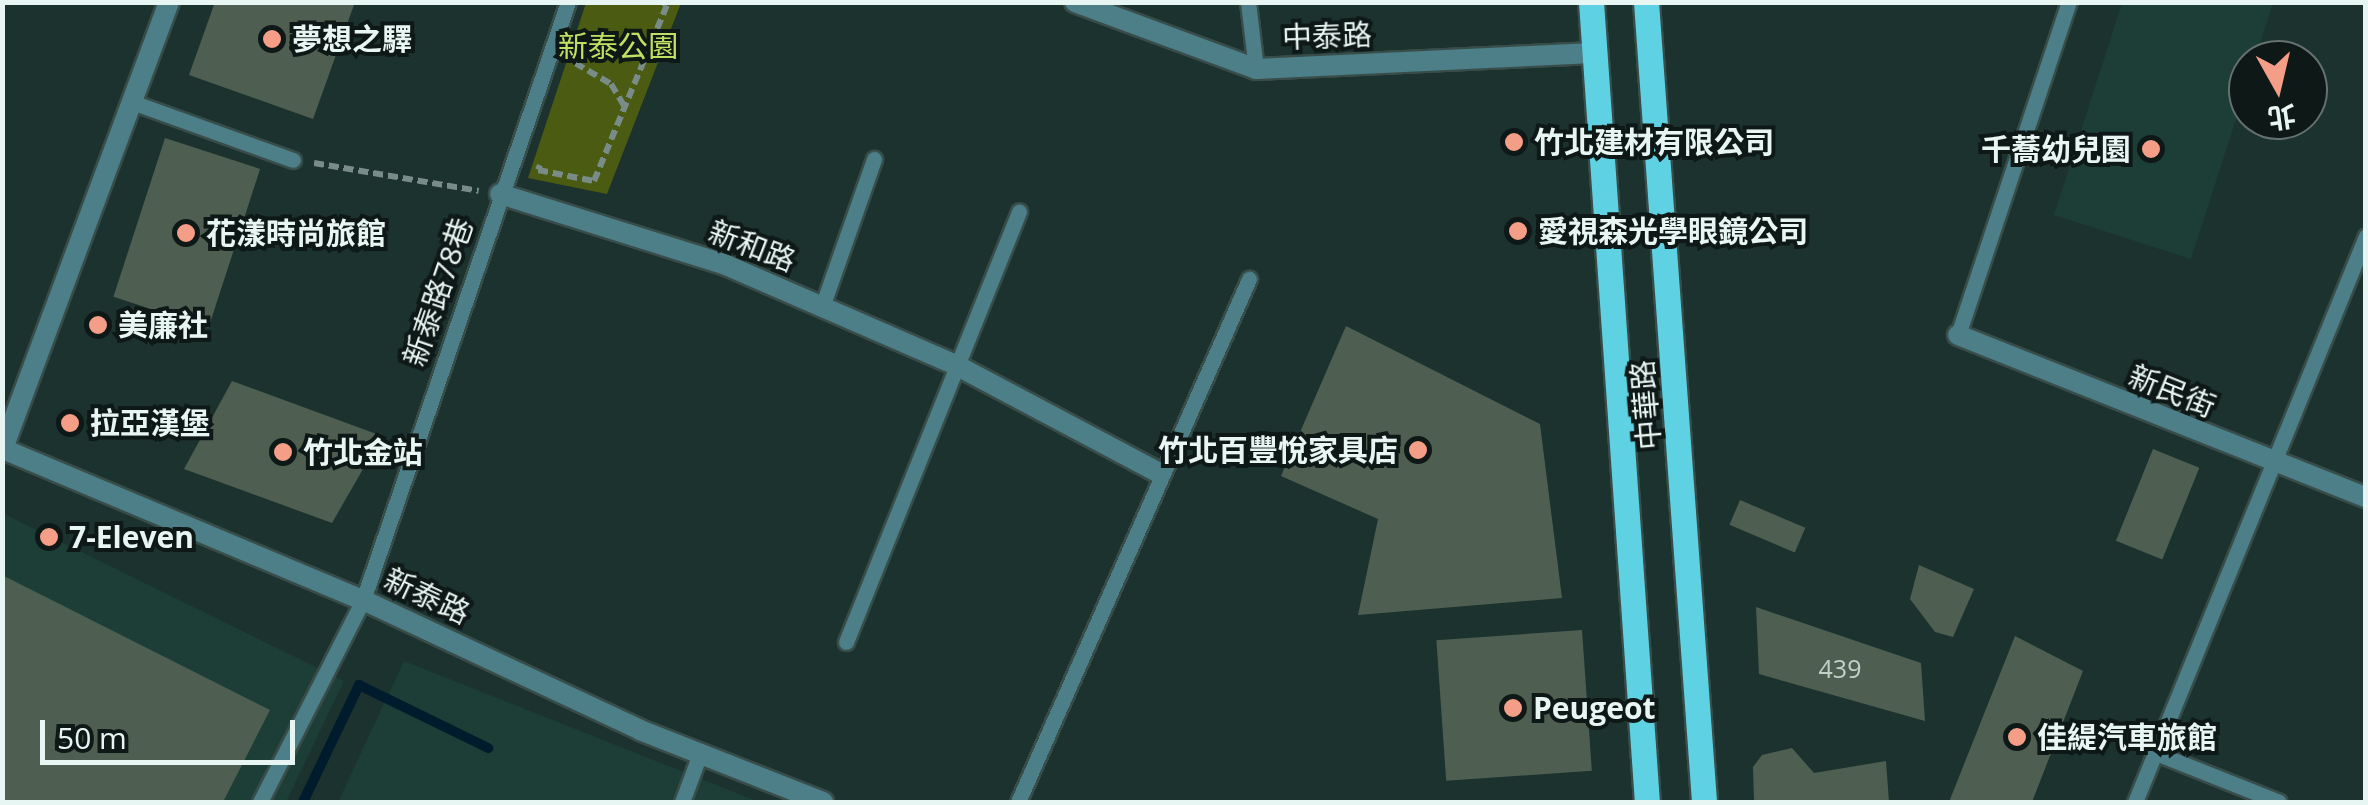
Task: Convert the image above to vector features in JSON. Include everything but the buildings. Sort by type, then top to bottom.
[{"type":"main road","name":"中華路","points":[[1592,2],[1647,802]]},
{"type":"main road","name":"中華路","points":[[1646,2],[1704,802]]},
{"type":"street","name":"新泰路","points":[[169,2],[2,449],[364,600],[640,730],[702,751],[823,802]]},
{"type":"street","name":"中泰路","points":[[1075,2],[1256,69],[1594,53]]},
{"type":"street","name":"新和路","points":[[500,194],[726,266],[956,364],[1159,473]]},
{"type":"street","name":"新民街","points":[[1958,335],[2277,466],[2366,498]]},
{"type":"lane","name":"新泰路78巷","points":[[260,802],[364,600],[568,2]]},
{"type":"lane","points":[[1248,2],[1256,69]]},
{"type":"lane","points":[[1958,335],[2069,2]]},
{"type":"lane","points":[[132,102],[293,160]]},
{"type":"lane","points":[[822,307],[874,159]]},
{"type":"lane","points":[[846,642],[1019,210]]},
{"type":"lane","points":[[2136,802],[2277,466],[2366,236]]},
{"type":"lane","points":[[1018,802],[1159,473],[1250,279]]},
{"type":"lane","points":[[682,802],[702,751]]},
{"type":"lane","points":[[2156,753],[2279,802]]},
{"type":"path","points":[[544,152],[538,170],[594,181],[666,6],[662,2]]},
{"type":"path","points":[[568,81],[580,48]]},
{"type":"path","points":[[574,63],[611,84],[624,107]]},
{"type":"path","points":[[293,160],[500,194]]},
{"type":"shaded area","name":"千蕎幼兒園","points":[[2122,3],[2273,3],[2261,40],[2228,40],[2229,140],[2191,259],[2054,215]]},
{"type":"shaded area","points":[[2,513],[344,681],[286,802],[3,802]]},
{"type":"shaded area","points":[[404,661],[759,802],[338,802]]},
{"type":"green space","name":"新泰公園","points":[[586,3],[681,3],[607,194],[528,178]]},
{"type":"waterway","points":[[303,802],[359,685],[488,748]]},
{"type":"place","name":"夢想之驛","points":[[272,39]]},
{"type":"place","name":"竹北建材有限公司","points":[[1514,142]]},
{"type":"place","name":"千蕎幼兒園","points":[[2151,149]]},
{"type":"place","name":"愛視森光學眼鏡公司","points":[[1518,231]]},
{"type":"place","name":"花漾時尚旅館","points":[[186,233]]},
{"type":"place","name":"美廉社","points":[[98,325]]},
{"type":"place","name":"拉亞漢堡","points":[[70,423]]},
{"type":"place","name":"竹北百豐悅家具店","points":[[1418,450]]},
{"type":"place","name":"竹北金站","points":[[283,452]]},
{"type":"place","name":"7-Eleven","points":[[49,537]]},
{"type":"place","name":"Peugeot","points":[[1513,708]]},
{"type":"place","name":"佳緹汽車旅館","points":[[2017,737]]}]
